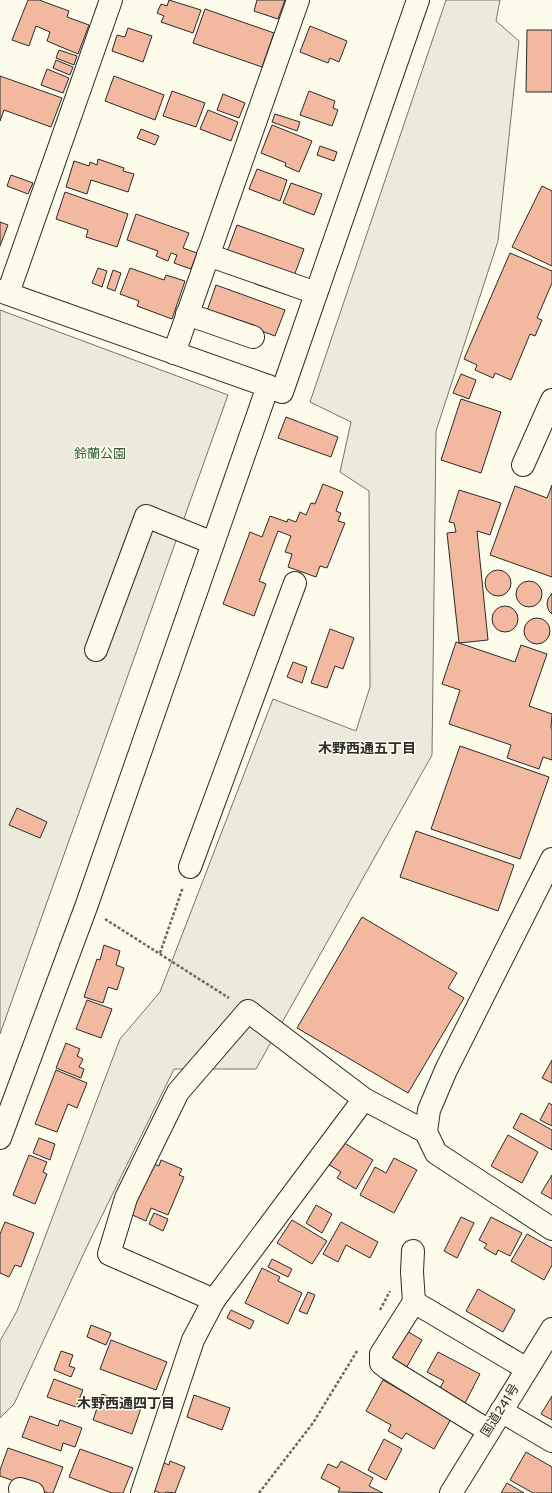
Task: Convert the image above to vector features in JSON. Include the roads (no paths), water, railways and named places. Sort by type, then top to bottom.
[{"type":"main road","points":[[111,0],[4,292],[282,392],[418,0]]},
{"type":"main road","points":[[174,353],[298,0]]},
{"type":"main road","points":[[208,255],[316,293]]},
{"type":"main road","points":[[188,314],[253,337]]},
{"type":"main road","points":[[0,1138],[86,907],[268,386]]},
{"type":"main road","points":[[523,465],[552,400]]},
{"type":"main road","points":[[96,650],[146,516],[213,543]]},
{"type":"main road","points":[[190,867],[295,583]]},
{"type":"main road","points":[[552,858],[446,1070],[429,1110],[426,1132],[436,1153],[552,1229]]},
{"type":"main road","points":[[214,1300],[109,1254],[126,1198],[178,1092],[248,1011],[364,1099],[426,1132]]},
{"type":"main road","points":[[142,1493],[193,1340],[214,1300],[364,1099]]},
{"type":"main road","points":[[413,1251],[412,1272],[414,1302],[381,1354],[381,1363],[489,1431]]},
{"type":"main road","points":[[414,1302],[527,1369]]},
{"type":"main road","name":"国道241号","points":[[451,1493],[552,1329]]},
{"type":"main road","points":[[501,1410],[552,1441]]},
{"type":"district","name":"木野西通五丁目","points":[[367,749]]},
{"type":"district","name":"木野西通四丁目","points":[[126,1404]]},
{"type":"park label","name":"鈴蘭公園","points":[[100,455]]}]
